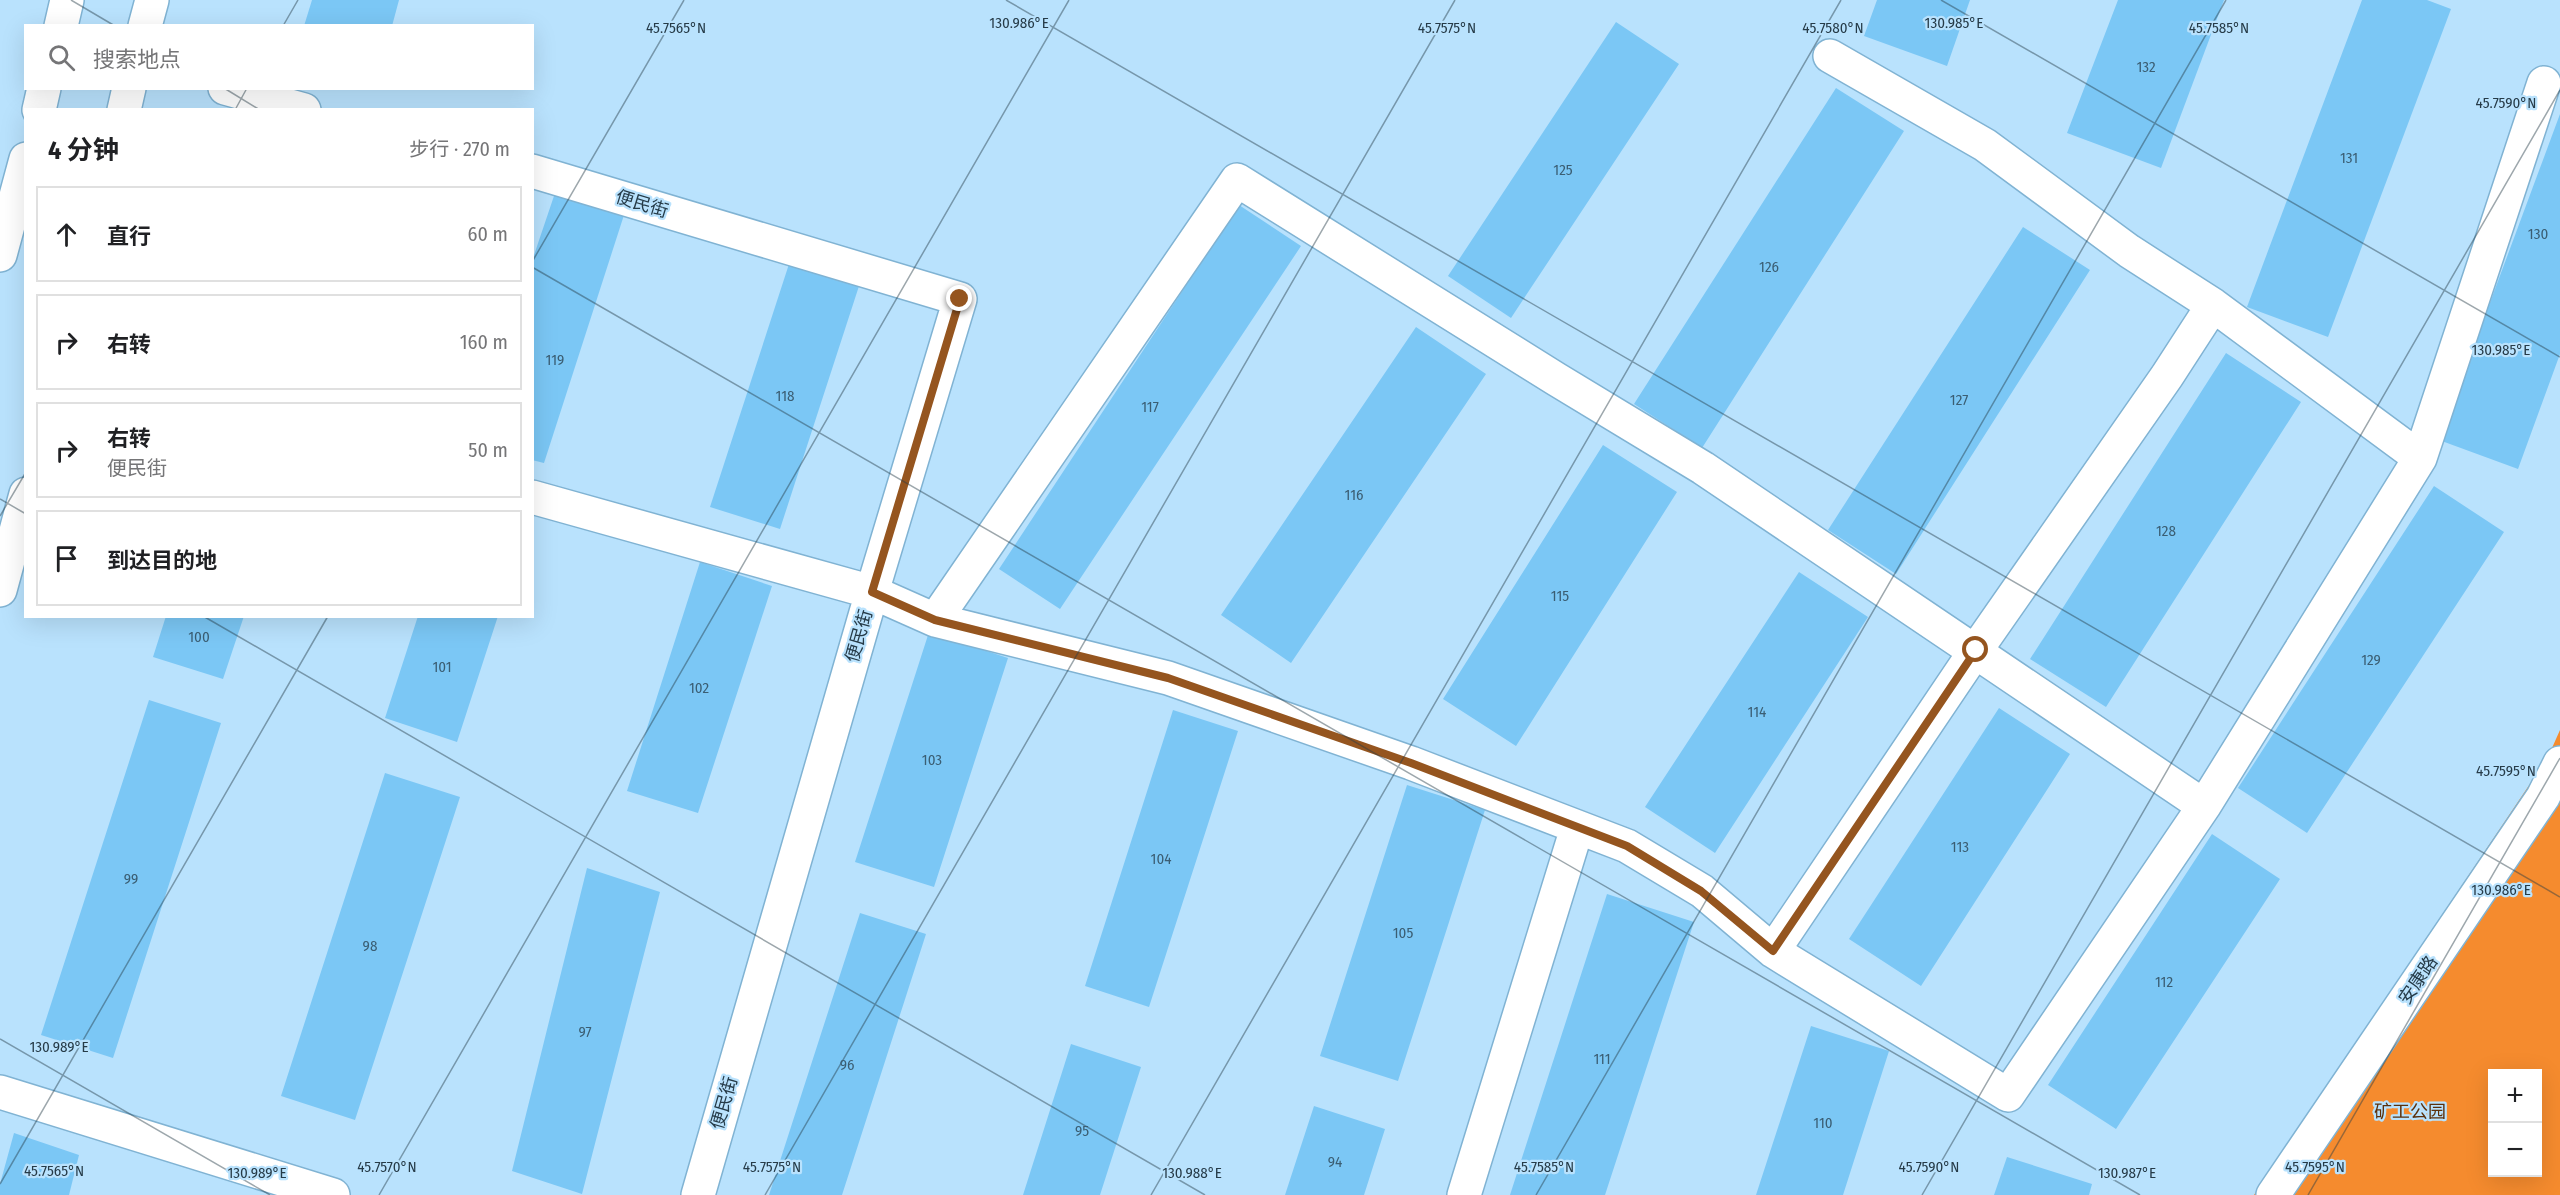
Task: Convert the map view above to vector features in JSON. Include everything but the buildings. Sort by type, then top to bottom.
[{"type":"main road","points":[[62,24],[68,0]]},
{"type":"main road","points":[[146,24],[152,0]]},
{"type":"main road","points":[[1830,56],[1985,145],[2129,251],[2213,304],[2420,458]]},
{"type":"main road","points":[[534,498],[872,592],[935,620],[1168,678],[1411,763],[1627,846],[1701,891],[1773,951],[2008,1095],[2204,806],[2420,458],[2544,83]]},
{"type":"main road","points":[[39,108],[44,90]]},
{"type":"main road","points":[[124,108],[129,90]]},
{"type":"main road","points":[[232,90],[297,108]]},
{"type":"main road","points":[[0,255],[24,166]]},
{"type":"main road","name":"便民街","points":[[534,172],[960,299],[872,592],[698,1195]]},
{"type":"main road","points":[[935,620],[1237,180],[1703,468],[1976,650],[2204,806]]},
{"type":"main road","points":[[1773,951],[1976,650],[2167,376],[2213,304]]},
{"type":"main road","points":[[0,590],[24,501]]},
{"type":"main road","name":"安康路","points":[[2272,1195],[2543,797],[2560,763]]},
{"type":"main road","points":[[1464,1195],[1577,828]]},
{"type":"main road","points":[[0,1092],[333,1195]]},
{"type":"green space","name":"矿工公园","points":[[2560,730],[2560,1195],[2254,1195],[2548,757]]},
{"type":"route","points":[[960,299],[872,592],[935,620],[1168,678],[1411,763],[1627,846],[1701,891],[1773,951],[1976,650]]}]
